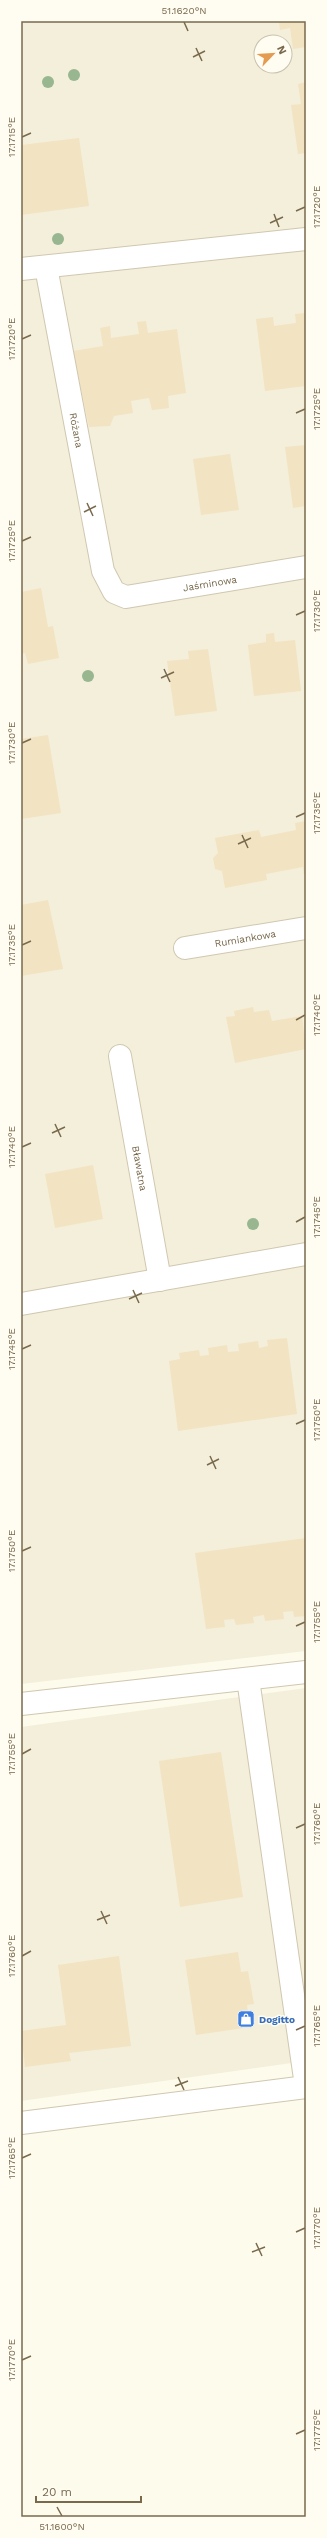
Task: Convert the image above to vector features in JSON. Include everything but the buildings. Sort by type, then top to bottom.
[{"type":"street","points":[[21,269],[306,239]]},
{"type":"street","name":"Różana","points":[[46,266],[103,571],[114,592]]},
{"type":"street","name":"Jaśminowa","points":[[114,592],[126,597],[306,567]]},
{"type":"street","name":"Rumiankowa","points":[[185,948],[306,928]]},
{"type":"street","name":"Bławatna","points":[[120,1056],[160,1280]]},
{"type":"street","points":[[21,1304],[306,1254]]},
{"type":"street","points":[[21,1704],[306,1672]]},
{"type":"street","points":[[21,2123],[306,2086],[248,1679]]},
{"type":"shaded area","points":[[21,21],[306,21],[306,1651],[21,1684]]},
{"type":"shaded area","points":[[306,1688],[306,2061],[21,2101],[21,1727]]},
{"type":"place","name":"Dogitto","points":[[246,2019]]}]
